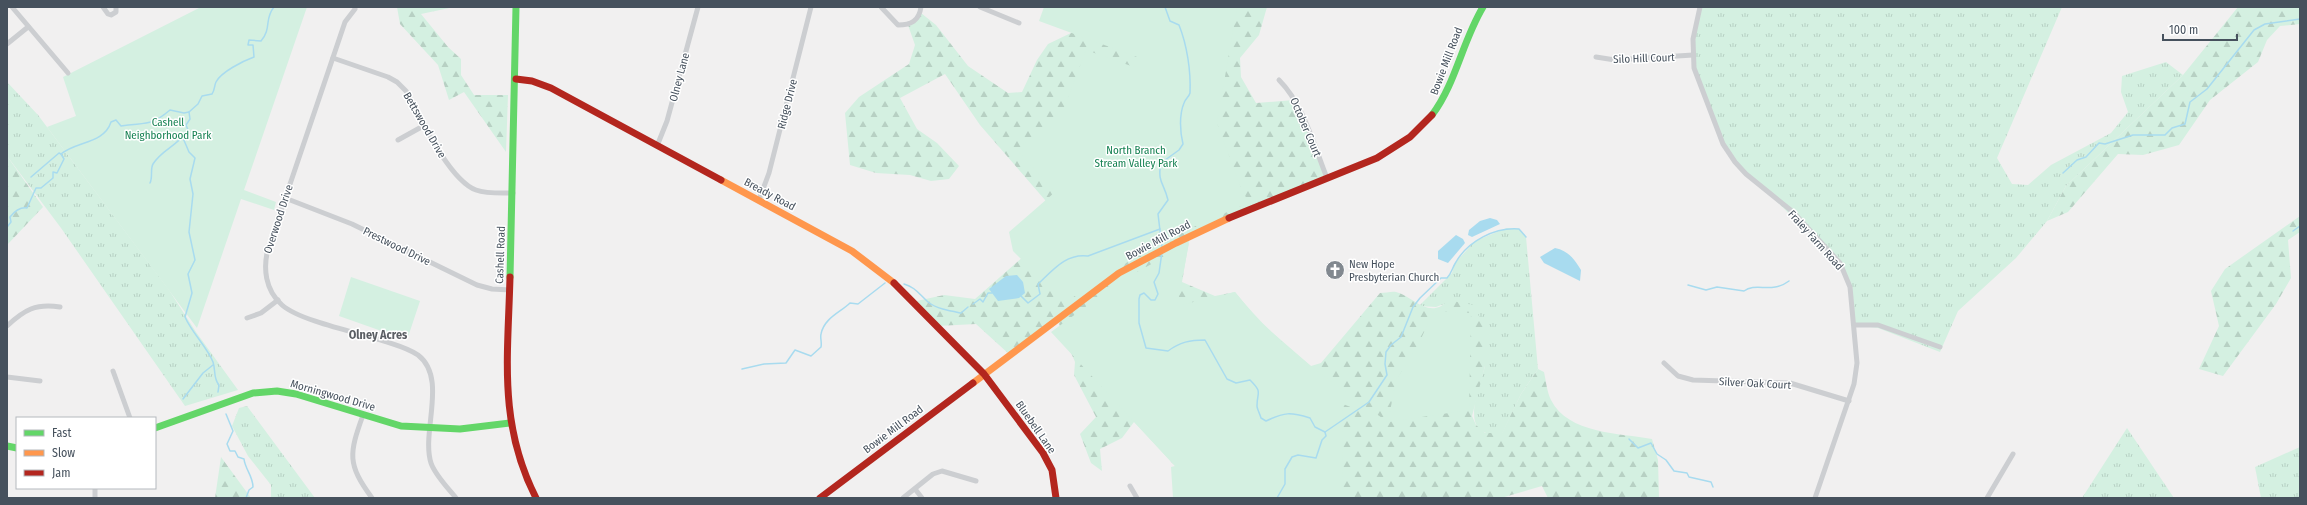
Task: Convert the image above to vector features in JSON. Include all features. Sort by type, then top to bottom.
[{"type":"street","points":[[12,7],[68,73]]},
{"type":"street","points":[[103,7],[106,12],[111,15],[116,12],[116,7]]},
{"type":"street","name":"Cashell Road","points":[[516,7],[516,79],[508,394],[510,423],[517,455],[536,498]]},
{"type":"street","name":"Olney Lane","points":[[657,146],[667,121],[698,7]]},
{"type":"street","name":"Ridge Drive","points":[[759,200],[769,173],[811,7]]},
{"type":"street","points":[[881,7],[898,25],[908,25],[914,22],[922,7]]},
{"type":"street","points":[[980,7],[1019,23]]},
{"type":"street","name":"Bowie Mill Road","points":[[820,498],[1093,291],[1154,253],[1206,227],[1387,153],[1406,142],[1419,131],[1443,100],[1452,81],[1466,35],[1483,7]]},
{"type":"street","name":"Fraley Farm Road","points":[[1700,7],[1693,39],[1694,68],[1728,153],[1746,174],[1793,212],[1840,263],[1850,287],[1855,325],[1857,363],[1854,384],[1815,498]]},
{"type":"street","name":"Overwood Drive","points":[[355,9],[345,22],[264,262],[268,284],[278,300],[289,310],[406,348],[418,355],[425,362],[430,375],[432,390],[430,429],[431,463],[456,498]]},
{"type":"street","points":[[7,44],[28,27]]},
{"type":"street","name":"Silo Hill Court","points":[[1596,57],[1615,60],[1693,55]]},
{"type":"street","name":"Bettswood Drive","points":[[333,58],[397,82],[406,91],[450,167],[463,183],[482,192],[513,193]]},
{"type":"street","name":"Bready Road","points":[[516,79],[532,81],[551,88],[852,251],[876,267],[984,374]]},
{"type":"street","name":"October Court","points":[[1279,80],[1289,90],[1302,116],[1327,178]]},
{"type":"street","points":[[398,140],[425,125]]},
{"type":"street","name":"Prestwood Drive","points":[[285,198],[352,224],[477,285],[492,290],[510,290]]},
{"type":"street","points":[[248,318],[260,313],[278,300]]},
{"type":"street","points":[[7,326],[26,310],[34,306],[60,307]]},
{"type":"street","points":[[1855,325],[1878,326],[1940,347]]},
{"type":"street","name":"Silver Oak Court","points":[[1664,363],[1678,376],[1693,380],[1790,384],[1848,401]]},
{"type":"street","points":[[113,371],[130,417]]},
{"type":"street","name":"Bluebell Lane","points":[[984,374],[1043,453],[1052,470],[1056,498]]},
{"type":"street","points":[[7,377],[40,381]]},
{"type":"street","name":"Morningwood Drive","points":[[156,428],[262,391],[296,394],[401,426],[430,429],[460,429],[510,423]]},
{"type":"street","points":[[363,415],[352,454],[353,466],[357,478],[372,498]]},
{"type":"street","points":[[1987,498],[2013,454]]},
{"type":"street","points":[[903,498],[933,474],[942,471],[976,481]]},
{"type":"street","points":[[1130,486],[1137,498]]},
{"type":"street","points":[[914,489],[922,498]]},
{"type":"green space","name":"Cashell Neighborhood Park","points":[[201,7],[307,7],[244,190],[276,202],[274,210],[241,199],[197,328],[47,127],[76,116],[63,77]]},
{"type":"green space","points":[[397,7],[454,7],[421,14],[448,47],[461,59],[461,75],[474,95],[508,95],[506,152],[464,92],[449,100],[438,65],[400,24]]},
{"type":"green space","name":"North Branch Stream Valley Park","points":[[1044,7],[1237,7],[1217,123],[1241,188],[1249,203],[1176,235],[1132,259],[1065,303],[1013,251],[1009,232],[1055,192],[1017,150],[1064,108],[1086,50],[1134,67],[1137,57],[1039,21]]},
{"type":"green space","points":[[1078,7],[1267,7],[1259,35],[1240,58],[1241,77],[1256,103],[1294,100],[1327,178],[1190,235],[1182,282],[1215,296],[1235,292],[1258,320],[1311,366],[1321,363],[1380,293],[1396,292],[1428,308],[1441,306],[1448,300],[1473,305],[1482,322],[1487,342],[1485,366],[1472,416],[1476,425],[1485,433],[1502,433],[1521,394],[1538,369],[1544,372],[1551,400],[1559,411],[1569,420],[1596,430],[1652,439],[1658,460],[1659,498],[1548,498],[1542,486],[1501,498],[1214,498],[1175,466],[1134,422],[1122,438],[1100,449],[1102,471],[1091,463],[1080,434],[1096,417],[1074,375],[1075,362],[1057,319],[1010,355],[976,324],[937,326],[912,302],[944,295],[975,299],[1048,235],[1054,218],[1045,200],[980,125],[945,74],[900,98],[917,129],[937,143],[959,166],[949,179],[931,181],[910,175],[876,173],[850,165],[845,113],[859,97],[909,64],[915,45],[908,25],[921,13],[936,25],[968,66],[1008,93],[1022,92],[1037,60],[1048,44],[1073,32]]},
{"type":"green space","points":[[1701,7],[2062,7],[1997,158],[2012,184],[2028,185],[2051,165],[2111,133],[2128,112],[2121,92],[2122,76],[2166,62],[2183,75],[2066,186],[2047,221],[2016,258],[1958,311],[1940,352],[1878,328],[1855,325],[1850,287],[1840,263],[1771,196],[1746,174],[1723,144],[1694,68],[1694,45]]},
{"type":"green space","points":[[2238,7],[2300,7],[2300,24],[2280,26],[2267,40],[2258,62],[2210,100],[2179,145],[2143,155],[2118,154],[2068,212],[2047,221],[2066,186],[2183,75]]},
{"type":"green space","points":[[7,82],[38,115],[169,290],[196,332],[238,390],[185,406],[61,228],[7,156]]},
{"type":"green space","points":[[7,156],[43,207],[7,245]]},
{"type":"green space","points":[[2300,216],[2300,232],[2288,240],[2291,278],[2276,304],[2223,376],[2199,369],[2219,326],[2211,291],[2225,269]]},
{"type":"green space","points":[[1507,228],[1519,229],[1526,237],[1538,369],[1521,394],[1502,434],[1486,433],[1479,429],[1475,422],[1474,413],[1477,393],[1485,366],[1444,304],[1436,307],[1419,306],[1452,273],[1455,263],[1475,241]]},
{"type":"green space","points":[[1189,243],[1177,306],[1235,292],[1269,330],[1288,347],[1346,393],[1388,422],[1343,404],[1342,498],[1173,498],[1171,467],[1175,466],[1051,332],[1121,281]]},
{"type":"green space","points":[[351,277],[420,301],[407,340],[339,316]]},
{"type":"green space","points":[[1434,311],[1471,313],[1469,410],[1388,422],[1396,380],[1418,345]]},
{"type":"green space","points":[[247,406],[315,498],[271,498],[271,485],[248,456],[232,426],[239,408]]},
{"type":"green space","points":[[2127,428],[2174,498],[2082,498]]},
{"type":"green space","points":[[2300,447],[2300,498],[2261,498],[2255,467]]},
{"type":"green space","points":[[221,457],[251,498],[215,498]]},
{"type":"water","points":[[1490,218],[1497,220],[1500,224],[1472,237],[1468,235],[1469,230],[1480,221]]},
{"type":"water","points":[[1456,235],[1463,239],[1465,243],[1448,263],[1438,259],[1438,251]]},
{"type":"water","points":[[1555,248],[1568,253],[1576,262],[1581,270],[1580,281],[1544,263],[1540,257]]},
{"type":"water","points":[[1017,275],[1023,282],[1025,293],[1019,298],[998,301],[989,289],[1006,276]]},
{"type":"waterway","points":[[218,392],[219,385],[215,377],[213,362],[191,329],[185,317],[192,293],[188,274],[195,260],[189,232],[193,194],[190,179],[195,158],[189,152],[183,138],[188,130],[186,125],[190,119],[189,112],[198,104],[202,96],[212,94],[216,82],[222,74],[238,64],[254,57],[253,45],[248,45],[249,40],[261,41],[266,32],[269,16],[274,7]]},
{"type":"waterway","points":[[1162,247],[1158,214],[1168,200],[1160,179],[1161,163],[1179,150],[1183,144],[1181,134],[1181,113],[1190,93],[1188,58],[1182,33],[1179,25],[1170,21],[1165,7]]},
{"type":"waterway","points":[[2063,173],[2077,160],[2086,157],[2099,143],[2105,144],[2133,135],[2165,135],[2172,128],[2185,124],[2190,102],[2207,89],[2254,30],[2265,24],[2300,19]]},
{"type":"waterway","points":[[7,227],[11,222],[10,217],[13,213],[20,209],[27,208],[36,188],[41,188],[53,178],[53,172],[57,173],[64,159],[61,154],[96,138],[107,129],[111,122],[116,120],[121,126],[142,124],[157,119],[170,110],[184,113],[189,112]]},
{"type":"waterway","points":[[150,183],[153,164],[183,136]]},
{"type":"waterway","points":[[31,177],[59,153],[61,154]]},
{"type":"waterway","points":[[2293,231],[2300,226]]},
{"type":"waterway","points":[[1021,296],[1028,303],[1040,294],[1038,284],[1066,260],[1073,257],[1088,256],[1160,229]]},
{"type":"waterway","points":[[1325,432],[1369,402],[1387,375],[1385,364],[1386,352],[1391,345],[1401,337],[1413,307],[1420,298],[1441,278],[1447,278],[1461,254],[1483,237],[1501,230],[1519,229],[1526,237]]},
{"type":"waterway","points":[[1162,252],[1159,273],[1154,282],[1158,294],[1155,300],[1151,300],[1144,293],[1140,295],[1139,299],[1139,323],[1146,348],[1168,351],[1185,342],[1205,340],[1227,379],[1236,383],[1250,380],[1257,387],[1257,407],[1261,418],[1266,421],[1288,414],[1297,415],[1310,418],[1315,427],[1325,432],[1326,436],[1322,440],[1316,458],[1298,455],[1292,457],[1285,469],[1285,484],[1277,498]]},
{"type":"waterway","points":[[1688,285],[1706,290],[1717,287],[1744,291],[1754,287],[1776,287],[1789,281]]},
{"type":"waterway","points":[[742,369],[764,364],[786,363],[795,350],[811,356],[821,347],[821,334],[823,328],[833,316],[850,303],[858,304],[885,283]]},
{"type":"waterway","points":[[904,284],[914,289],[928,302],[939,308],[961,313],[968,307]]},
{"type":"waterway","points":[[973,304],[980,299],[983,302],[988,293],[992,293]]},
{"type":"waterway","points":[[183,399],[203,373],[213,365]]},
{"type":"waterway","points":[[226,414],[233,431],[227,444],[230,451],[235,451],[238,457],[244,459],[253,483],[253,487],[249,490],[246,498]]},
{"type":"waterway","points":[[1629,439],[1638,448],[1651,443],[1657,454],[1666,460],[1674,471],[1687,473],[1689,477],[1711,482],[1713,487]]},
{"type":"traffic: fast","points":[[510,277],[516,7]]},
{"type":"traffic: fast","points":[[1432,115],[1447,90],[1476,20],[1483,7]]},
{"type":"traffic: fast","points":[[156,428],[253,393],[277,391],[296,394],[401,426],[460,429],[510,423]]},
{"type":"traffic: fast","points":[[7,446],[16,448]]},
{"type":"traffic: slow","points":[[721,180],[852,251],[894,283]]},
{"type":"traffic: slow","points":[[973,383],[1119,273],[1176,243],[1229,218]]},
{"type":"traffic: jam","points":[[516,79],[532,81],[551,88],[721,180]]},
{"type":"traffic: jam","points":[[1229,218],[1377,158],[1410,137],[1432,115]]},
{"type":"traffic: jam","points":[[510,277],[507,362],[511,416],[516,443],[524,470],[536,498]]},
{"type":"traffic: jam","points":[[894,283],[984,374],[1043,453],[1052,470],[1056,498]]},
{"type":"traffic: jam","points":[[820,498],[973,383]]},
{"type":"place","name":"New Hope Presbyterian Church","points":[[1335,270]]},
{"type":"district","name":"Olney Acres","points":[[378,335]]}]
